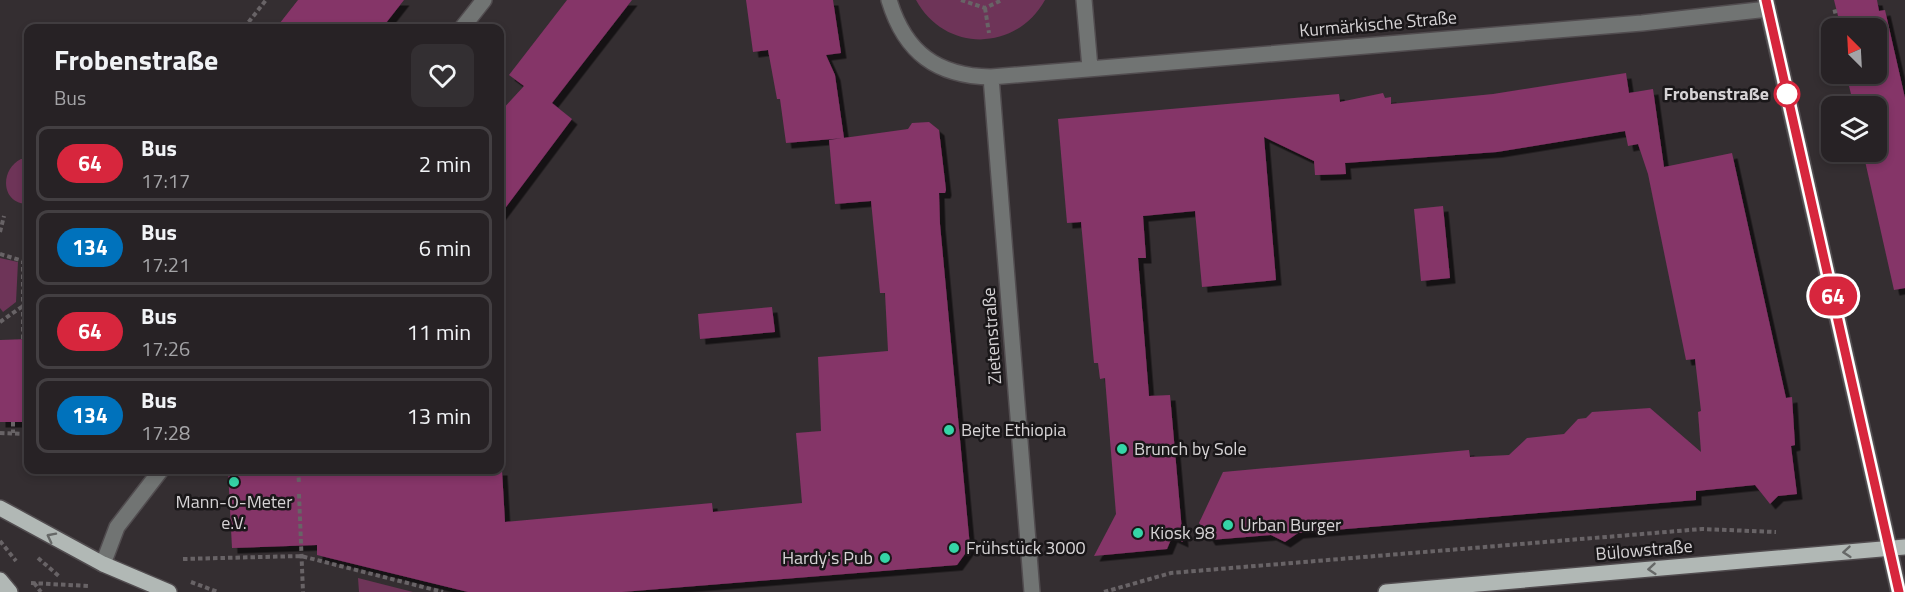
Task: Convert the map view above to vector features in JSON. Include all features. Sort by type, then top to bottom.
[{"type":"main road","points":[[0,508],[103,564],[169,592]]},
{"type":"main road","name":"Bülowstraße","points":[[1386,592],[1898,548]]},
{"type":"street","points":[[465,24],[484,0]]},
{"type":"street","name":"Kurmärkische Straße","points":[[889,0],[904,37],[921,54],[940,67],[964,77],[992,77],[1642,23],[1767,5]]},
{"type":"street","points":[[1084,0],[1090,68]]},
{"type":"street","points":[[1767,5],[1898,548],[1899,592]]},
{"type":"street","name":"Zietenstraße","points":[[992,77],[1032,592]]},
{"type":"street","points":[[103,564],[117,527],[157,474]]},
{"type":"path","points":[[250,24],[266,0]]},
{"type":"path","points":[[961,0],[985,8],[1002,0]]},
{"type":"path","points":[[985,8],[988,33]]},
{"type":"path","points":[[0,232],[4,216]]},
{"type":"path","points":[[0,254],[22,261],[23,339]]},
{"type":"path","points":[[0,322],[23,306]]},
{"type":"path","points":[[13,422],[13,433]]},
{"type":"path","points":[[0,433],[24,434]]},
{"type":"path","points":[[298,474],[299,483]]},
{"type":"path","points":[[299,494],[303,592]]},
{"type":"path","points":[[1104,592],[1171,573],[1702,528],[1722,529]]},
{"type":"path","points":[[183,559],[302,556],[443,592]]},
{"type":"path","points":[[4,585],[80,585]]},
{"type":"shaded area","points":[[916,0],[1045,0],[1032,17],[1017,29],[999,37],[980,39],[962,37],[944,30],[929,17]]},
{"type":"shaded area","points":[[24,159],[24,203],[12,198],[6,185],[9,170],[14,164]]},
{"type":"shaded area","points":[[0,258],[18,262],[16,302],[3,312],[0,308]]},
{"type":"shaded area","points":[[358,578],[413,592],[359,592]]},
{"type":"building","points":[[298,0],[404,0],[385,24],[279,24]]},
{"type":"building","points":[[567,0],[632,0],[552,103],[572,119],[504,210],[504,108],[524,86],[509,75]]},
{"type":"building","points":[[746,0],[833,0],[841,53],[826,55],[835,75],[844,138],[786,143],[780,99],[777,99],[768,50],[753,52]]},
{"type":"building","points":[[1834,0],[1877,0],[1879,11],[1885,10],[1887,18],[1838,18]]},
{"type":"building","points":[[1887,19],[1905,98],[1905,288],[1894,290],[1865,162],[1887,162],[1887,96],[1852,96],[1848,84],[1887,84]]},
{"type":"building","points":[[1626,73],[1629,93],[1653,89],[1664,167],[1732,153],[1786,398],[1792,397],[1795,445],[1791,446],[1797,494],[1778,496],[1770,504],[1755,485],[1696,491],[1696,500],[1298,533],[1285,542],[1271,535],[1210,540],[1199,523],[1223,472],[1469,450],[1470,457],[1509,455],[1527,438],[1564,434],[1578,419],[1586,418],[1592,412],[1650,408],[1701,452],[1698,412],[1701,411],[1695,359],[1686,360],[1648,174],[1638,144],[1628,146],[1625,131],[1497,152],[1345,163],[1346,174],[1318,175],[1315,175],[1314,161],[1264,137],[1276,280],[1202,287],[1195,211],[1143,216],[1146,258],[1138,258],[1149,396],[1170,395],[1183,542],[1172,537],[1167,549],[1094,556],[1116,514],[1105,378],[1100,379],[1098,363],[1094,363],[1081,222],[1067,223],[1058,119],[1339,94],[1340,102],[1383,93],[1385,98],[1391,97],[1391,104],[1493,94]]},
{"type":"building","points":[[929,122],[939,130],[946,190],[945,193],[939,193],[940,224],[970,547],[957,565],[622,592],[468,592],[317,555],[317,545],[232,548],[228,474],[502,474],[505,522],[712,503],[713,512],[802,503],[796,433],[821,431],[818,357],[888,351],[885,293],[880,293],[871,201],[835,204],[829,140],[908,129],[912,123]]},
{"type":"building","points":[[1443,206],[1450,278],[1421,281],[1414,209]]},
{"type":"building","points":[[772,307],[775,332],[700,339],[698,314]]},
{"type":"building","points":[[24,339],[24,422],[0,422],[0,340]]},
{"type":"bus line","name":"64","points":[[1766,0],[1899,592]]},
{"type":"place","name":"Frobenstraße","points":[[1787,94]]},
{"type":"place","name":"Bejte Ethiopia","points":[[949,430]]},
{"type":"place","name":"Brunch by Sole","points":[[1122,449]]},
{"type":"place","name":"Mann-O-Meter e.V.","points":[[234,482]]},
{"type":"place","name":"Urban Burger","points":[[1228,525]]},
{"type":"place","name":"Kiosk 98","points":[[1138,533]]},
{"type":"place","name":"Frühstück 3000","points":[[954,548]]},
{"type":"place","name":"Hardy's Pub","points":[[885,558]]}]
